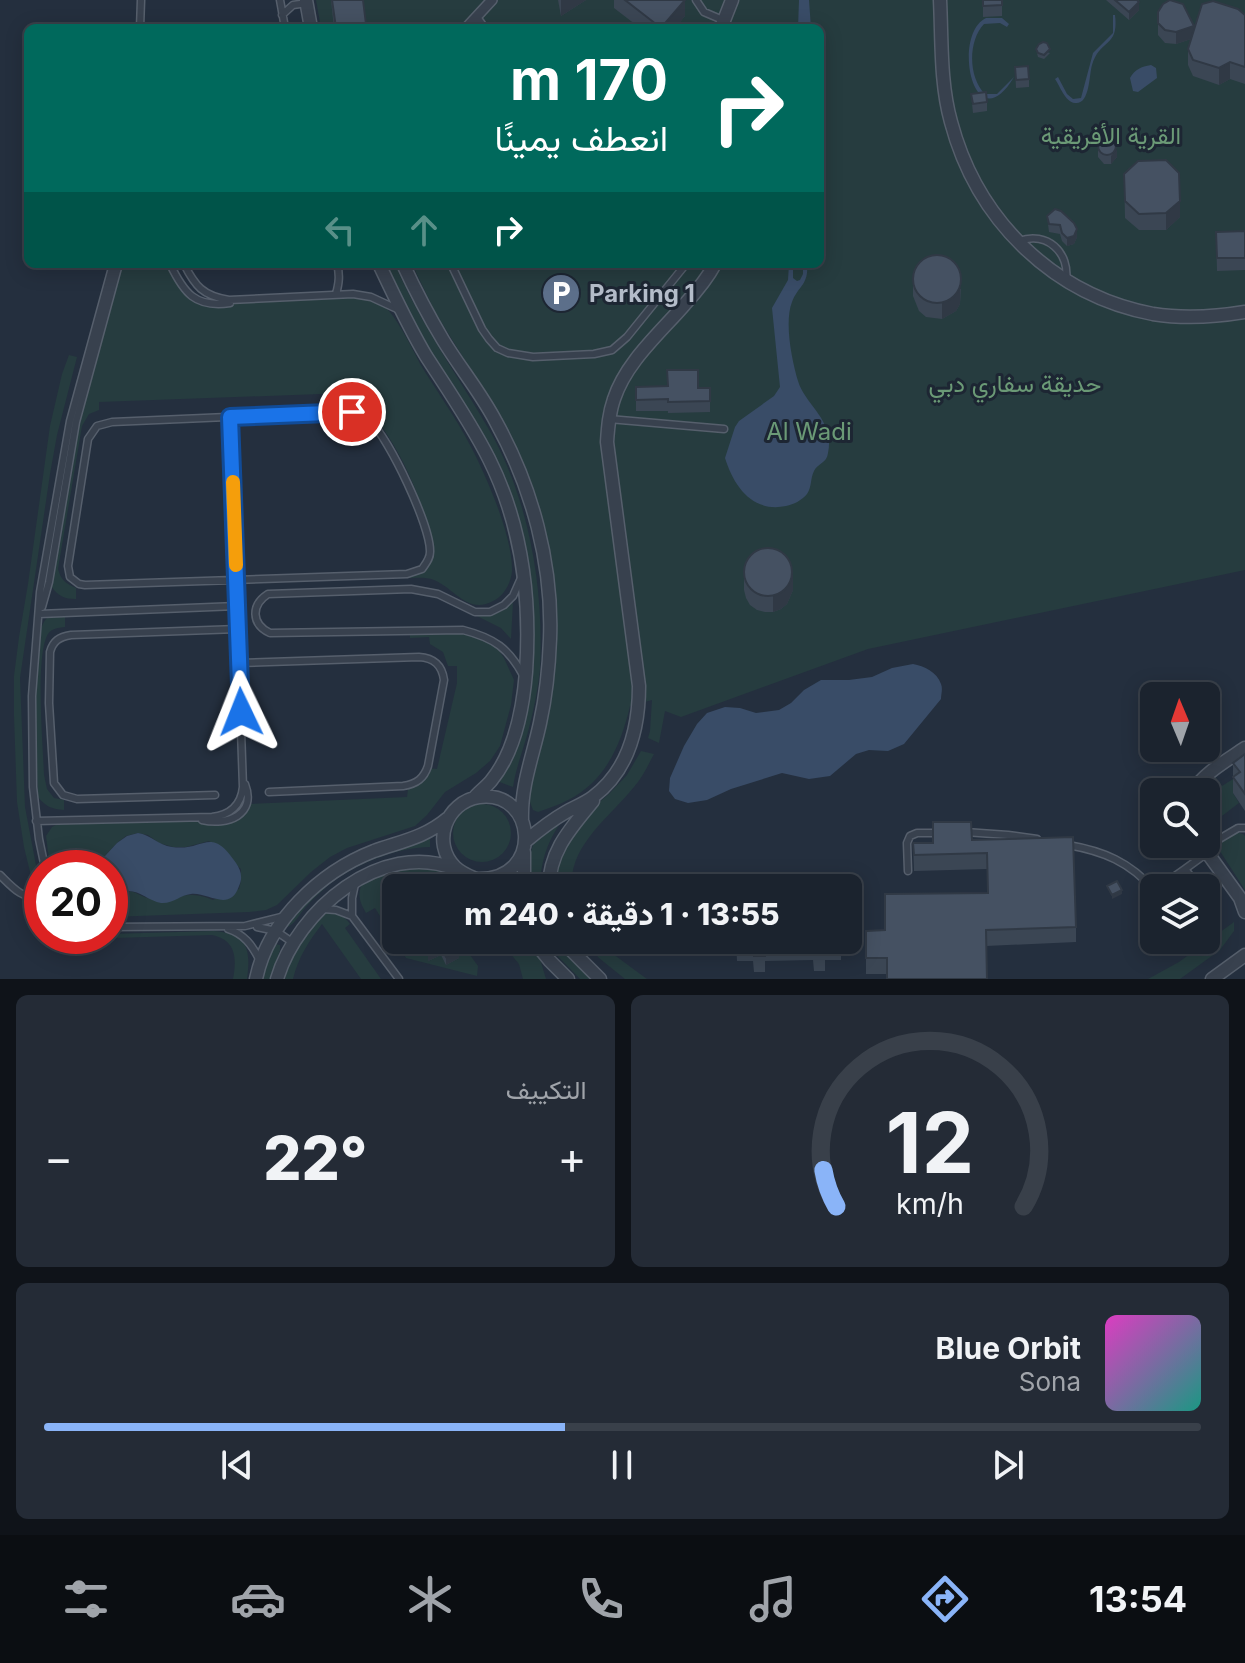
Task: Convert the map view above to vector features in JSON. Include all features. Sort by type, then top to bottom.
[{"type":"street","points":[[470,24],[492,0]]},
{"type":"street","points":[[723,24],[732,0]]},
{"type":"street","points":[[940,0],[949,119],[970,174],[1003,227],[1017,242],[1066,281],[1114,303],[1155,314],[1200,317],[1245,312]]},
{"type":"street","points":[[306,2],[310,24]]},
{"type":"street","points":[[476,18],[480,24]]},
{"type":"street","points":[[381,268],[424,352],[473,428],[490,462],[505,497],[523,570],[528,643],[525,680],[514,737],[505,760],[474,798]]},
{"type":"street","points":[[405,268],[431,319],[496,421],[516,462],[542,547],[549,591],[548,681],[522,793],[524,874]]},
{"type":"street","points":[[549,874],[554,854],[565,834],[627,756],[639,704],[607,442],[614,397],[624,376],[713,268]]},
{"type":"street","points":[[1202,778],[1245,748]]},
{"type":"street","points":[[504,874],[518,862],[525,846],[552,820],[605,787]]},
{"type":"street","points":[[457,870],[445,851],[443,840],[444,829],[454,809],[463,802],[485,796],[506,802],[522,819]]},
{"type":"street","points":[[256,979],[260,961],[276,931],[306,894],[350,862],[414,839],[448,818]]},
{"type":"street","points":[[1211,858],[1242,900],[1245,912]]},
{"type":"street","points":[[277,979],[292,942],[319,909],[356,881],[378,870],[416,861],[430,861],[464,874]]},
{"type":"street","points":[[1212,979],[1242,957],[1245,944]]},
{"type":"street","points":[[544,954],[568,979]]},
{"type":"street","points":[[575,954],[600,979]]},
{"type":"street","points":[[550,961],[553,979]]},
{"type":"lane","points":[[140,24],[141,0]]},
{"type":"lane","points":[[280,0],[284,24]]},
{"type":"lane","points":[[696,0],[704,12],[722,24]]},
{"type":"lane","points":[[282,15],[293,5],[306,2]]},
{"type":"lane","points":[[1017,242],[1043,239],[1058,248],[1066,263],[1066,281]]},
{"type":"lane","points":[[42,850],[33,787],[32,696],[40,592],[70,421],[112,268]]},
{"type":"lane","points":[[39,614],[49,582],[79,409],[118,268]]},
{"type":"lane","points":[[172,268],[187,293],[203,303],[226,304],[241,299]]},
{"type":"lane","points":[[186,268],[196,285],[216,298],[353,294],[371,297],[402,312]]},
{"type":"lane","points":[[336,294],[338,268]]},
{"type":"lane","points":[[453,268],[482,329],[497,348],[533,357],[612,350],[627,337],[683,268]]},
{"type":"lane","points":[[352,412],[371,421],[403,474],[417,506],[430,554],[422,569],[407,574],[236,580],[85,585],[74,581],[68,571],[88,439],[97,426],[112,422],[230,417],[352,412]]},
{"type":"lane","points":[[36,821],[195,817],[222,822],[243,811],[248,799],[243,780],[230,417]]},
{"type":"lane","points":[[609,419],[724,429]]},
{"type":"lane","points":[[523,570],[513,596],[490,612],[475,612],[438,594],[411,589],[268,594],[256,606],[255,615],[257,623],[270,633],[463,630],[483,635],[501,646],[515,661],[525,680]]},
{"type":"lane","points":[[39,614],[237,606]]},
{"type":"lane","points":[[215,795],[77,799],[63,795],[54,783],[52,768],[50,652],[57,640],[71,635],[238,629]]},
{"type":"lane","points":[[239,663],[419,657],[434,660],[443,673],[428,766],[417,783],[269,792]]},
{"type":"lane","points":[[1220,838],[1233,830],[1245,828]]},
{"type":"lane","points":[[908,871],[907,843],[910,836],[946,832]]},
{"type":"lane","points":[[956,832],[1043,840]]},
{"type":"lane","points":[[1056,843],[1098,851],[1140,875]]},
{"type":"lane","points":[[1178,874],[1195,858]]},
{"type":"lane","points":[[1185,869],[1189,874]]},
{"type":"lane","points":[[0,875],[24,896]]},
{"type":"lane","points":[[352,916],[356,881]]},
{"type":"lane","points":[[319,909],[336,910],[352,916],[399,979]]},
{"type":"lane","points":[[245,926],[288,915]]},
{"type":"lane","points":[[221,926],[245,938],[260,961]]},
{"type":"lane","points":[[128,927],[245,926],[276,931],[292,942]]},
{"type":"green space","name":"حديقة سفاري دبي","points":[[316,0],[1245,0],[1245,570],[868,649],[681,717],[665,711],[659,743],[648,738],[652,700],[630,706],[610,760],[592,783],[565,802],[538,812],[533,810],[529,788],[547,722],[554,662],[553,594],[545,533],[536,501],[495,409],[435,312],[414,268],[824,268],[824,24],[320,24]]},
{"type":"green space","points":[[118,268],[169,268],[181,285],[202,299],[356,296],[372,299],[384,306],[397,322],[476,458],[503,524],[511,557],[511,576],[497,599],[476,605],[434,580],[410,578],[410,572],[423,572],[429,562],[428,533],[420,501],[407,469],[384,429],[367,409],[347,393],[99,402],[99,410],[89,414],[82,426],[58,569],[64,581],[76,588],[76,599],[65,598],[51,586],[71,444]]},
{"type":"green space","points":[[386,268],[397,268],[428,329],[491,433],[516,488],[532,548],[540,609],[540,669],[533,713],[513,787],[497,781],[524,707],[524,559],[476,425],[416,328]]},
{"type":"green space","points":[[69,355],[77,357],[50,474],[20,678],[25,807],[33,850],[25,850],[17,802],[14,676],[50,426]]},
{"type":"green space","points":[[513,602],[511,639],[501,628],[477,616],[492,614]]},
{"type":"green space","points":[[77,612],[77,616],[65,617],[65,627],[53,629],[48,634],[42,661],[44,775],[47,789],[54,798],[64,800],[64,810],[50,807],[38,797],[35,675],[41,630],[47,618],[57,613]]},
{"type":"green space","points":[[462,628],[493,642],[514,680],[500,746],[490,761],[445,792],[415,826],[347,848],[311,872],[277,905],[249,912],[128,916],[128,891],[151,899],[188,895],[213,900],[239,889],[241,869],[209,841],[173,847],[138,833],[126,836],[111,850],[48,850],[46,836],[52,827],[60,823],[234,818],[248,804],[407,797],[408,789],[421,782],[428,768],[437,769],[457,683],[457,666],[448,666],[443,652],[430,644],[429,637],[410,638],[410,630]]},
{"type":"green space","points":[[641,751],[654,754],[637,783],[592,833],[577,859],[573,874],[551,874],[573,824],[627,775]]},
{"type":"green space","points":[[1233,779],[1233,793],[1239,803],[1220,817],[1220,783],[1222,786]]},
{"type":"green space","points":[[482,804],[493,806],[502,813],[509,822],[509,844],[502,853],[493,860],[482,862],[471,860],[462,853],[455,844],[453,833],[455,822],[462,813],[471,806]]},
{"type":"green space","points":[[565,816],[546,850],[541,874],[531,874],[532,848],[544,830]]},
{"type":"green space","points":[[1233,831],[1245,836],[1245,890],[1220,851],[1221,834]]},
{"type":"green space","points":[[430,836],[430,847],[402,850],[344,874],[315,897],[291,925],[288,927],[285,923],[338,868]]},
{"type":"green space","points":[[429,866],[446,874],[382,874],[382,919],[375,908],[366,913],[359,894],[363,881],[393,868]]},
{"type":"green space","points":[[327,911],[340,914],[350,924],[345,928],[381,979],[361,979],[322,924],[304,950],[293,979],[285,979],[300,942]]},
{"type":"green space","points":[[1234,922],[1234,931],[1220,950],[1220,932]]},
{"type":"green space","points":[[214,931],[234,936],[245,945],[247,951],[247,979],[233,979],[233,951],[220,937],[128,938],[128,933]]},
{"type":"green space","points":[[274,944],[280,945],[280,950],[270,979],[260,979],[264,962]]},
{"type":"green space","points":[[404,954],[472,954],[478,966],[477,976],[406,958]]},
{"type":"green space","points":[[511,954],[536,954],[546,979],[523,979],[519,964]]},
{"type":"green space","points":[[556,954],[568,954],[593,979],[580,979]]},
{"type":"green space","points":[[595,954],[613,954],[647,979],[625,979]]},
{"type":"green space","points":[[1190,954],[1214,954],[1180,979],[1148,979]]},
{"type":"water","points":[[799,0],[809,0],[811,24],[798,24]]},
{"type":"water","points":[[1113,15],[1114,33],[1095,56],[1084,99],[1071,102],[1055,79],[1058,77],[1073,99],[1081,98],[1093,53],[1113,33]]},
{"type":"water","points":[[986,18],[1002,18],[1009,24],[1007,27],[1000,23],[984,24],[979,31],[972,59],[979,87],[985,94],[997,94],[1014,77],[1000,94],[988,98],[978,92],[969,62],[970,44],[976,28]]},
{"type":"water","points":[[1151,65],[1156,68],[1157,78],[1138,92],[1133,91],[1132,75]]},
{"type":"water","points":[[789,268],[793,268],[793,278],[797,281],[803,274],[803,268],[807,268],[805,281],[794,297],[790,310],[790,342],[798,381],[823,422],[829,441],[827,456],[814,471],[807,494],[795,503],[774,507],[764,506],[746,496],[725,458],[739,421],[774,396],[780,387],[772,308],[788,280]]},
{"type":"water","points":[[913,664],[926,668],[936,676],[942,686],[941,699],[904,744],[888,751],[869,750],[856,754],[830,776],[809,779],[782,773],[707,800],[688,803],[675,799],[669,791],[670,778],[684,746],[707,713],[725,707],[756,713],[779,710],[821,680],[872,677],[892,668]]},
{"type":"water","points":[[138,833],[172,847],[183,848],[206,842],[220,845],[240,871],[241,880],[235,894],[224,900],[191,894],[161,903],[128,891],[128,850],[111,850],[127,836]]},
{"type":"building","points":[[332,0],[363,0],[366,24],[335,24]]},
{"type":"building","points":[[625,0],[685,0],[664,24],[656,24]]},
{"type":"building","points":[[983,0],[1002,0],[1002,5],[983,6]]},
{"type":"building","points":[[1115,0],[1137,0],[1139,2],[1129,12]]},
{"type":"building","points":[[1170,0],[1183,4],[1194,26],[1176,32],[1165,30],[1158,23],[1158,12]]},
{"type":"building","points":[[1213,1],[1238,9],[1245,15],[1245,67],[1230,62],[1219,68],[1193,60],[1188,49],[1202,4]]},
{"type":"building","points":[[1043,42],[1050,49],[1044,55],[1036,49]]},
{"type":"building","points":[[1028,66],[1029,79],[1016,80],[1015,67]]},
{"type":"building","points":[[986,92],[987,102],[973,104],[971,94]]},
{"type":"building","points":[[1103,137],[1111,137],[1116,146],[1114,153],[1103,155],[1098,150],[1098,142]]},
{"type":"building","points":[[1166,160],[1179,173],[1180,201],[1166,213],[1139,214],[1125,201],[1124,174],[1138,161]]},
{"type":"building","points":[[1055,209],[1074,223],[1077,229],[1074,236],[1067,238],[1060,225],[1049,224],[1047,216]]},
{"type":"building","points":[[1245,231],[1245,258],[1217,258],[1216,232]]},
{"type":"building","points":[[937,255],[954,262],[961,279],[954,296],[937,303],[920,296],[913,279],[920,262]]},
{"type":"building","points":[[667,370],[698,370],[698,388],[710,388],[710,401],[636,400],[636,387],[668,386]]},
{"type":"building","points":[[768,548],[785,555],[792,572],[785,589],[768,596],[751,589],[744,572],[751,555]]},
{"type":"building","points":[[1245,754],[1245,794],[1233,777],[1240,772],[1233,763]]},
{"type":"building","points":[[933,822],[971,822],[972,840],[1073,837],[1076,927],[986,930],[987,979],[887,979],[887,958],[866,958],[866,931],[885,930],[885,894],[988,893],[987,853],[914,855],[913,843],[933,843]]},
{"type":"building","points":[[1117,881],[1122,890],[1112,895],[1107,886]]},
{"type":"slow traffic","points":[[233,482],[236,565]]},
{"type":"place","name":"Parking 1","points":[[561,293]]},
{"type":"route","points":[[241,712],[230,417],[352,412]]},
{"type":"park label","name":"القرية الأفريقية","points":[[1111,135]]},
{"type":"park label","name":"Al Wadi","points":[[809,431]]}]
